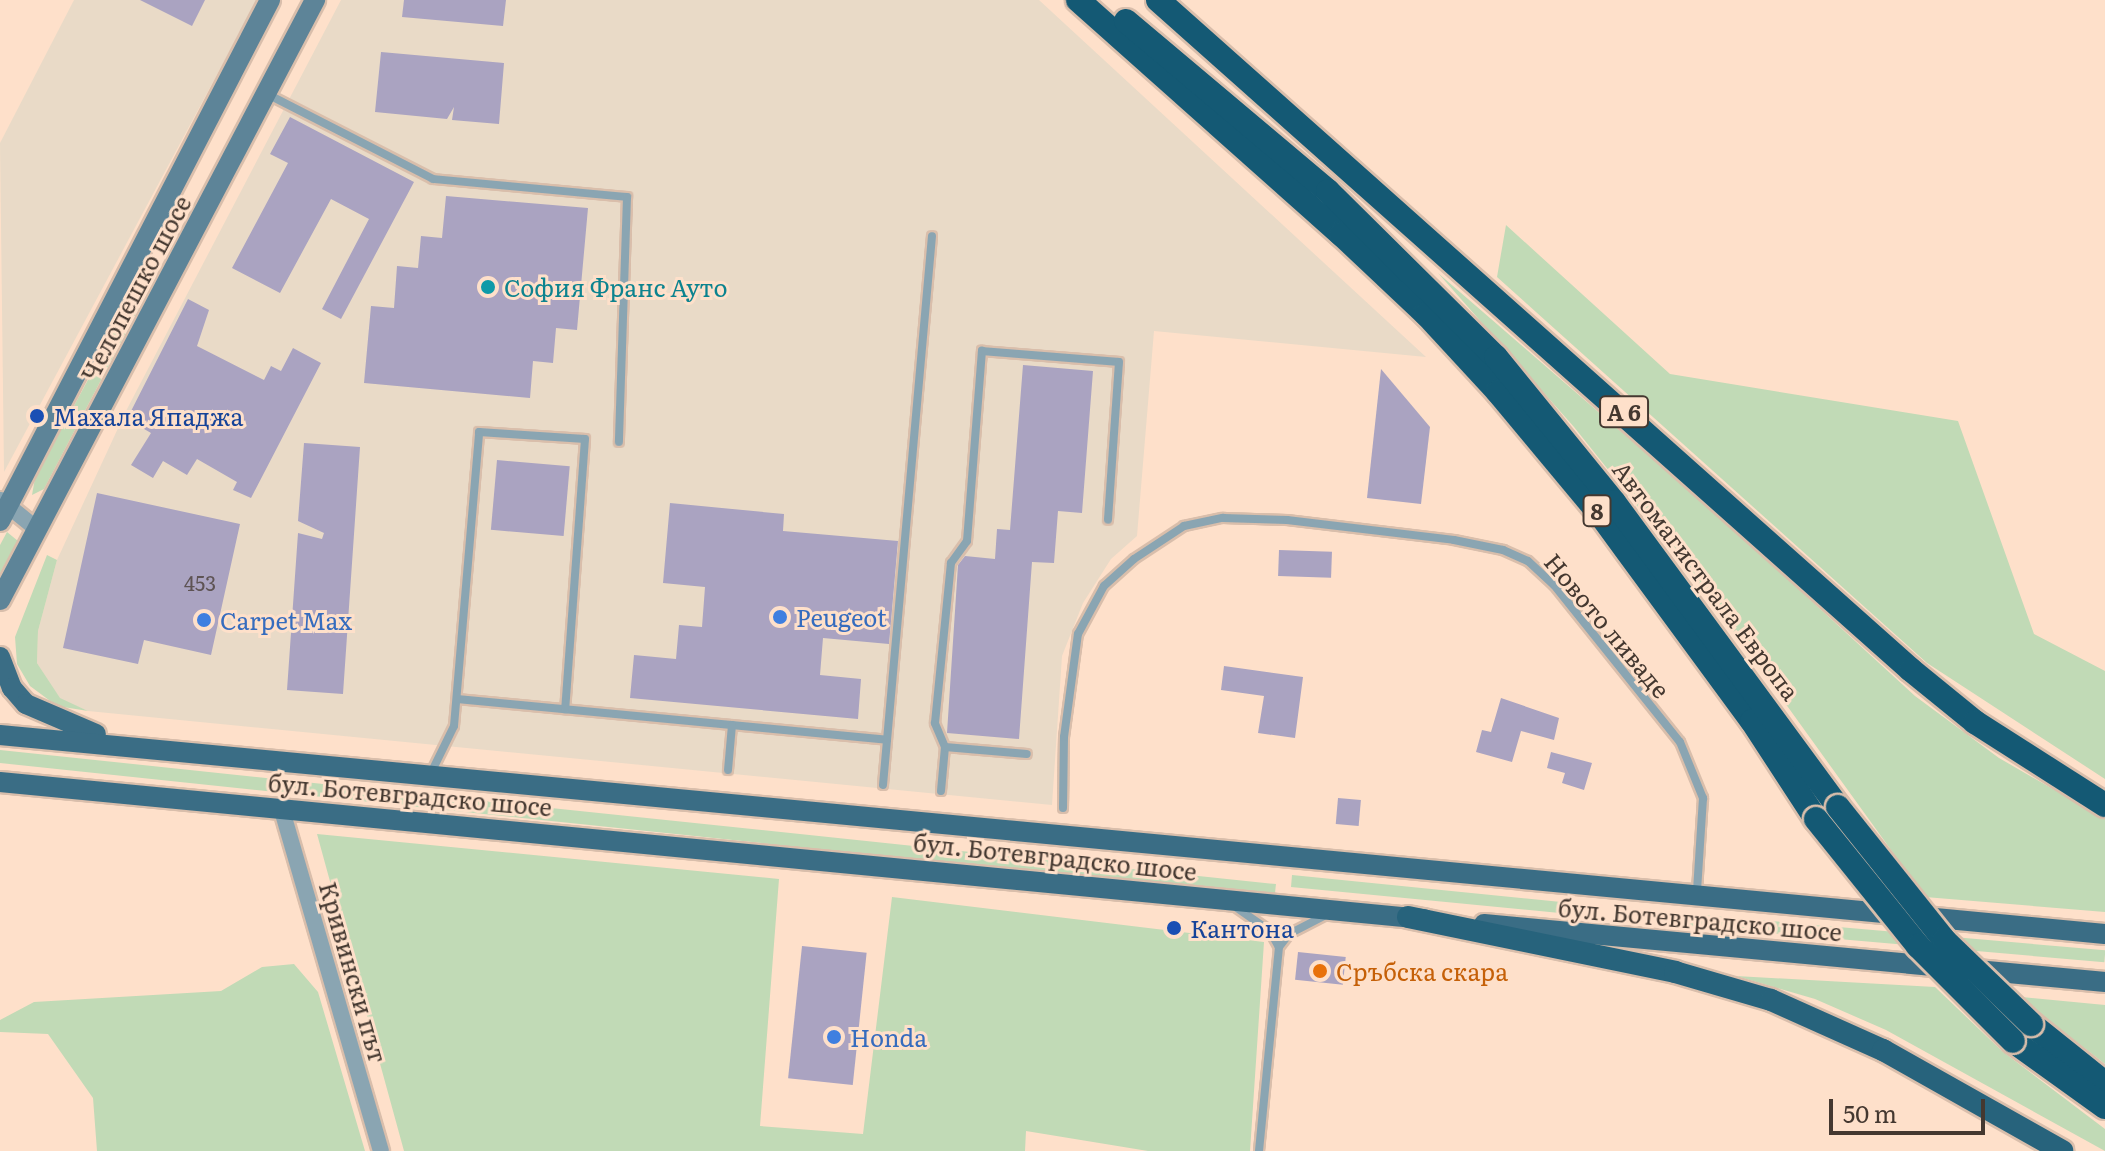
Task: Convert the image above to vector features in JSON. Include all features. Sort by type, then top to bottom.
[{"type":"highway","name":"8","points":[[1078,0],[1352,244],[1498,392],[1602,517],[1816,819],[1918,946],[2013,1041],[2105,1107]]},
{"type":"highway","name":"Автомагистрала Европа","points":[[1101,0],[1328,191],[1496,357],[1614,502],[1838,807],[1944,940],[2031,1024],[2105,1083]]},
{"type":"highway","name":"Автомагистрала Европа","points":[[1158,0],[1911,670],[1975,722],[2105,805]]},
{"type":"highway","points":[[1408,917],[1675,972],[1771,1000],[1883,1050],[2062,1151]]},
{"type":"main road","name":"Челопешко шосе","points":[[3,509],[270,0]]},
{"type":"main road","name":"Челопешко шосе","points":[[0,600],[315,0]]},
{"type":"main road","points":[[0,657],[12,688],[35,710],[66,725],[142,747]]},
{"type":"main road","name":"бул. Ботевградско шосе","points":[[0,735],[1301,859],[1697,892],[2105,934]]},
{"type":"main road","name":"бул. Ботевградско шосе","points":[[0,782],[2105,982]]},
{"type":"street","points":[[3,509],[38,530]]},
{"type":"street","name":"Кривински път","points":[[281,807],[381,1151]]},
{"type":"lane","points":[[266,94],[433,179],[627,197],[619,442]]},
{"type":"lane","points":[[883,785],[932,236]]},
{"type":"lane","points":[[941,791],[945,747],[935,723],[951,563],[967,541],[982,351],[1119,362],[1108,520]]},
{"type":"lane","points":[[431,774],[449,744],[457,699],[479,432],[585,439],[565,709]]},
{"type":"lane","name":"Новото ливаде","points":[[1063,808],[1064,737],[1078,634],[1104,586],[1184,526],[1246,516],[1454,540],[1503,550],[1528,561],[1554,585],[1680,742],[1697,772],[1703,798],[1697,892]]},
{"type":"lane","points":[[457,699],[887,740]]},
{"type":"lane","points":[[728,770],[732,725]]},
{"type":"lane","points":[[945,747],[1027,754]]},
{"type":"lane","points":[[1214,898],[1244,911],[1270,931],[1279,947],[1259,1151]]},
{"type":"lane","points":[[1279,947],[1309,921],[1341,910]]},
{"type":"shaded area","points":[[74,0],[257,0],[4,472],[0,143]]},
{"type":"shaded area","points":[[341,0],[1039,0],[1426,357],[1154,331],[1137,536],[1111,559],[1083,603],[1062,656],[1052,805],[88,711],[60,699],[37,663],[38,631],[57,560],[126,411]]},
{"type":"green space","points":[[1506,225],[1670,374],[1958,421],[2034,634],[2105,671],[2105,779],[1927,663],[1497,277]]},
{"type":"green space","points":[[1438,273],[1722,519],[1915,696],[1999,758],[2105,819],[2105,912],[1925,897],[1694,577],[1574,427]]},
{"type":"green space","points":[[138,287],[144,288],[144,298],[44,489],[32,495],[35,478]]},
{"type":"green space","points":[[7,532],[18,541],[0,573],[0,545]]},
{"type":"green space","points":[[47,555],[57,560],[38,631],[37,663],[60,698],[88,711],[57,706],[30,686],[17,664],[15,637]]},
{"type":"green space","points":[[0,750],[1276,884],[1275,897],[0,763]]},
{"type":"green space","points":[[317,834],[779,879],[760,1126],[863,1134],[892,897],[1264,942],[1250,1151],[1148,1151],[1026,1131],[1025,1151],[404,1151]]},
{"type":"green space","points":[[1292,875],[1571,903],[1575,907],[1570,914],[1291,887]]},
{"type":"green space","points":[[1679,913],[2105,950],[2104,962],[1678,925]]},
{"type":"green space","points":[[294,964],[318,992],[365,1151],[97,1151],[93,1098],[48,1034],[0,1032],[0,1020],[34,1002],[221,991],[262,967]]},
{"type":"green space","points":[[1736,976],[1935,987],[2002,1051],[2105,1129],[2105,1151],[1886,1030],[1815,999]]},
{"type":"green space","points":[[2022,997],[2105,1005],[2105,1064],[2042,1015]]},
{"type":"building","points":[[140,0],[205,0],[192,26]]},
{"type":"building","points":[[404,0],[506,0],[503,26],[402,17]]},
{"type":"building","points":[[381,52],[504,63],[499,124],[452,120],[454,107],[447,119],[375,112]]},
{"type":"building","points":[[290,117],[414,182],[341,319],[322,309],[369,219],[331,199],[280,293],[232,268],[288,163],[270,154]]},
{"type":"building","name":"София Франс Ауто","points":[[446,196],[588,208],[577,330],[556,328],[553,363],[533,361],[530,398],[364,383],[371,306],[394,308],[397,266],[418,268],[421,236],[442,238]]},
{"type":"building","points":[[188,299],[209,310],[197,346],[264,380],[271,366],[281,371],[293,348],[321,363],[251,498],[233,490],[237,482],[197,459],[187,475],[163,461],[153,478],[131,465],[151,433],[127,419]]},
{"type":"building","points":[[1023,365],[1093,371],[1082,513],[1058,511],[1054,563],[1032,562],[1019,739],[947,733],[958,565],[965,556],[995,559],[997,529],[1010,530]]},
{"type":"building","points":[[1381,369],[1430,427],[1421,504],[1367,498]]},
{"type":"building","points":[[304,443],[360,447],[343,694],[287,690],[298,533],[322,539],[324,533],[298,521]]},
{"type":"building","points":[[497,460],[570,466],[564,536],[491,530]]},
{"type":"building","points":[[97,493],[240,524],[211,655],[144,640],[138,664],[63,648]]},
{"type":"building","points":[[670,503],[784,514],[783,531],[898,541],[889,644],[823,638],[820,675],[861,679],[858,719],[630,698],[634,655],[676,659],[679,625],[702,627],[705,587],[663,583]]},
{"type":"building","points":[[1279,550],[1332,552],[1331,578],[1278,576]]},
{"type":"building","points":[[1224,666],[1303,677],[1295,738],[1258,733],[1264,696],[1221,690]]},
{"type":"building","points":[[1501,698],[1559,718],[1554,740],[1521,731],[1512,762],[1476,752],[1482,730],[1491,732]]},
{"type":"building","points":[[1551,752],[1592,763],[1584,790],[1562,783],[1565,773],[1547,768]]},
{"type":"building","points":[[1338,798],[1361,800],[1359,826],[1336,824]]},
{"type":"building","points":[[802,946],[867,953],[853,1085],[788,1078]]},
{"type":"building","points":[[1298,952],[1346,957],[1343,985],[1295,980]]},
{"type":"place","name":"София Франс Ауто","points":[[488,287]]},
{"type":"place","name":"Махала Япаджа","points":[[37,416]]},
{"type":"place","name":"Peugeot","points":[[780,617]]},
{"type":"place","name":"Carpet Max","points":[[204,620]]},
{"type":"place","name":"Кантона","points":[[1174,928]]},
{"type":"place","name":"Сръбска скара","points":[[1320,971]]},
{"type":"place","name":"Honda","points":[[834,1037]]}]
